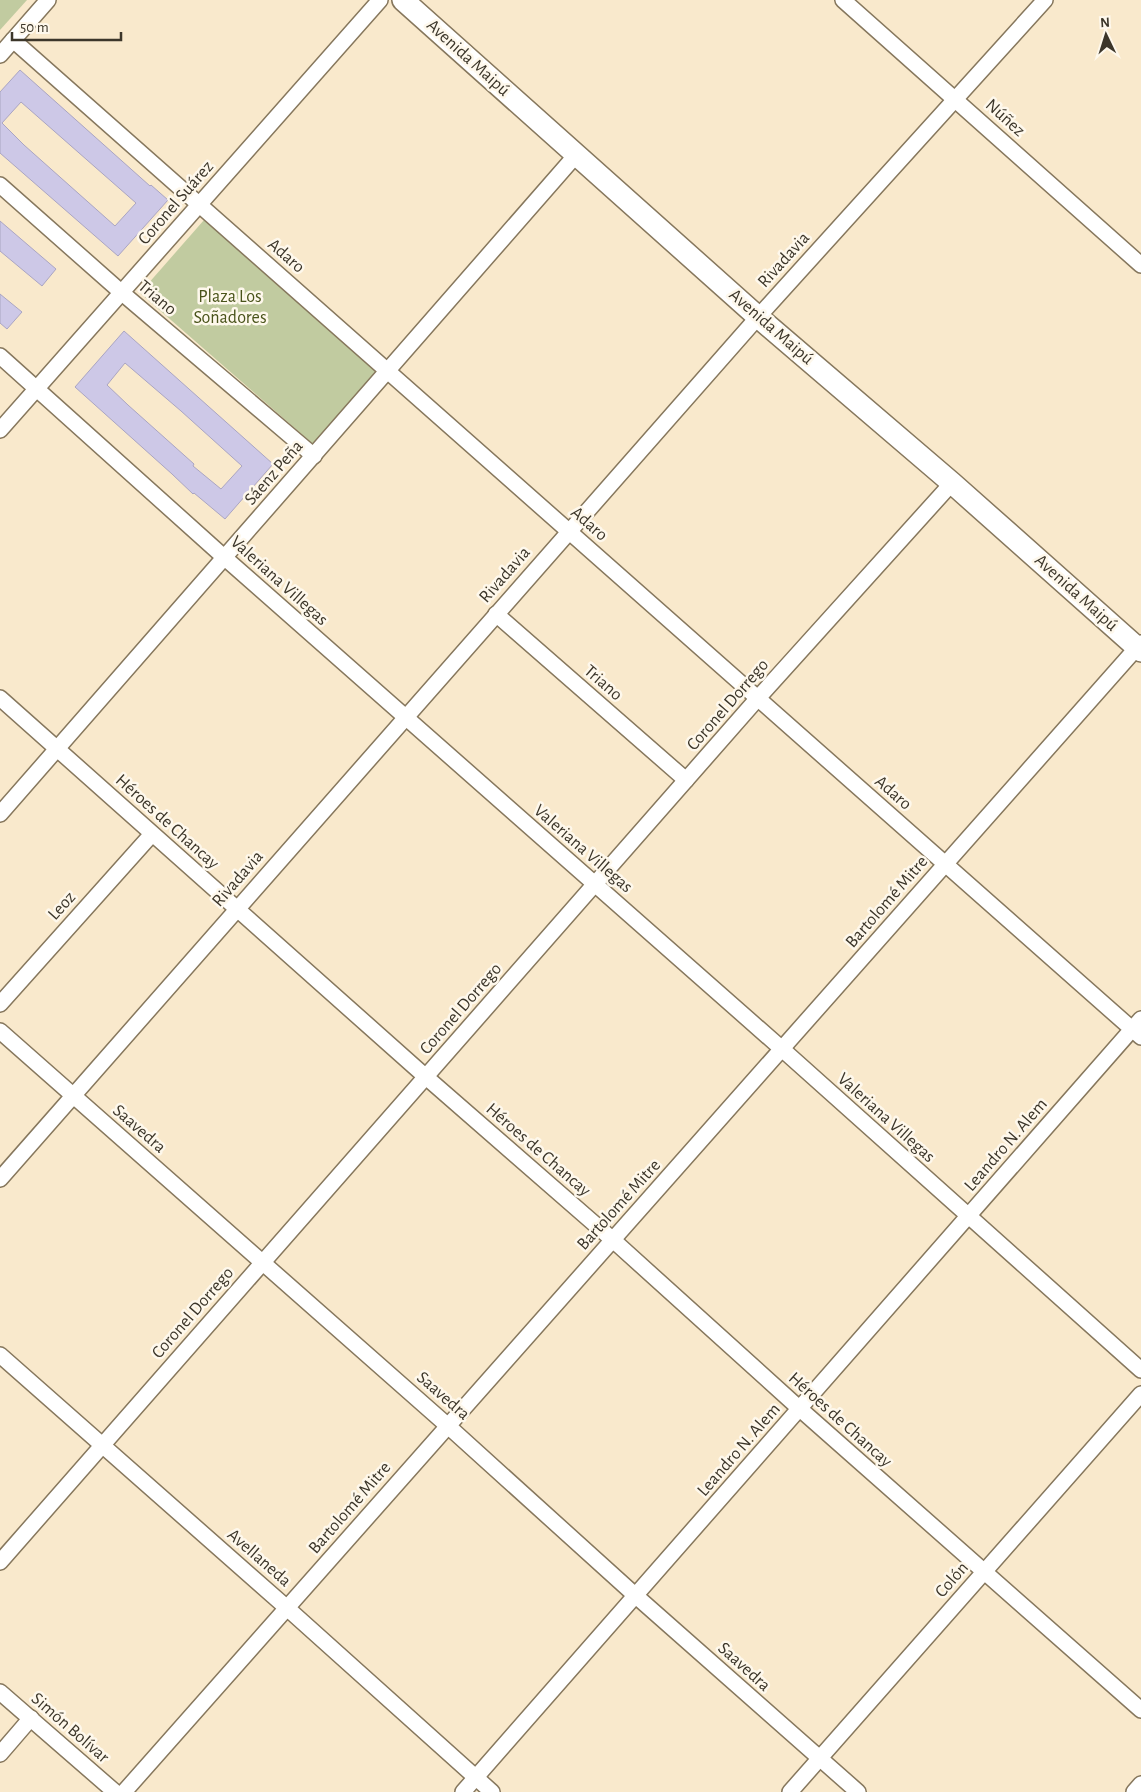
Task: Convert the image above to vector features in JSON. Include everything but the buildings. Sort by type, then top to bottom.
[{"type":"main road","name":"Avenida Maipú","points":[[403,0],[758,317],[1140,647]]},
{"type":"street","points":[[0,55],[48,0]]},
{"type":"street","name":"Coronel Suárez","points":[[0,430],[380,0]]},
{"type":"street","name":"Núñez","points":[[843,0],[1141,265]]},
{"type":"street","name":"Rivadavia","points":[[0,1179],[758,317],[1045,0]]},
{"type":"street","name":"Adaro","points":[[13,40],[945,864],[1138,1028]]},
{"type":"street","name":"Sáenz Peña","points":[[0,814],[576,155]]},
{"type":"street","name":"Triano","points":[[0,185],[121,292],[314,456]]},
{"type":"street","name":"Valeriana Villegas","points":[[0,356],[405,718],[782,1049],[1141,1370]]},
{"type":"street","name":"Coronel Dorrego","points":[[0,1562],[758,698],[952,483]]},
{"type":"street","name":"Triano","points":[[496,614],[686,780]]},
{"type":"street","name":"Bartolomé Mitre","points":[[124,1792],[945,864],[1140,647]]},
{"type":"street","name":"Héroes de Chancay","points":[[0,698],[1141,1710]]},
{"type":"street","name":"Leoz","points":[[0,1004],[152,834]]},
{"type":"street","name":"Leandro N. Alem","points":[[464,1792],[968,1217],[1138,1028]]},
{"type":"street","name":"Saavedra","points":[[0,1031],[448,1426],[636,1596],[858,1792]]},
{"type":"street","name":"Avellaneda","points":[[0,1356],[288,1608],[492,1792]]},
{"type":"street","name":"Colón","points":[[790,1792],[1141,1394]]},
{"type":"street","name":"Simón Bolívar","points":[[0,1692],[115,1792]]},
{"type":"street","points":[[0,1754],[30,1718]]},
{"type":"street","points":[[1134,1792],[1141,1784]]},
{"type":"green space","points":[[0,0],[27,0],[0,30]]},
{"type":"green space","name":"Plaza Los Soñadores","points":[[204,220],[377,371],[313,444],[140,293]]}]
